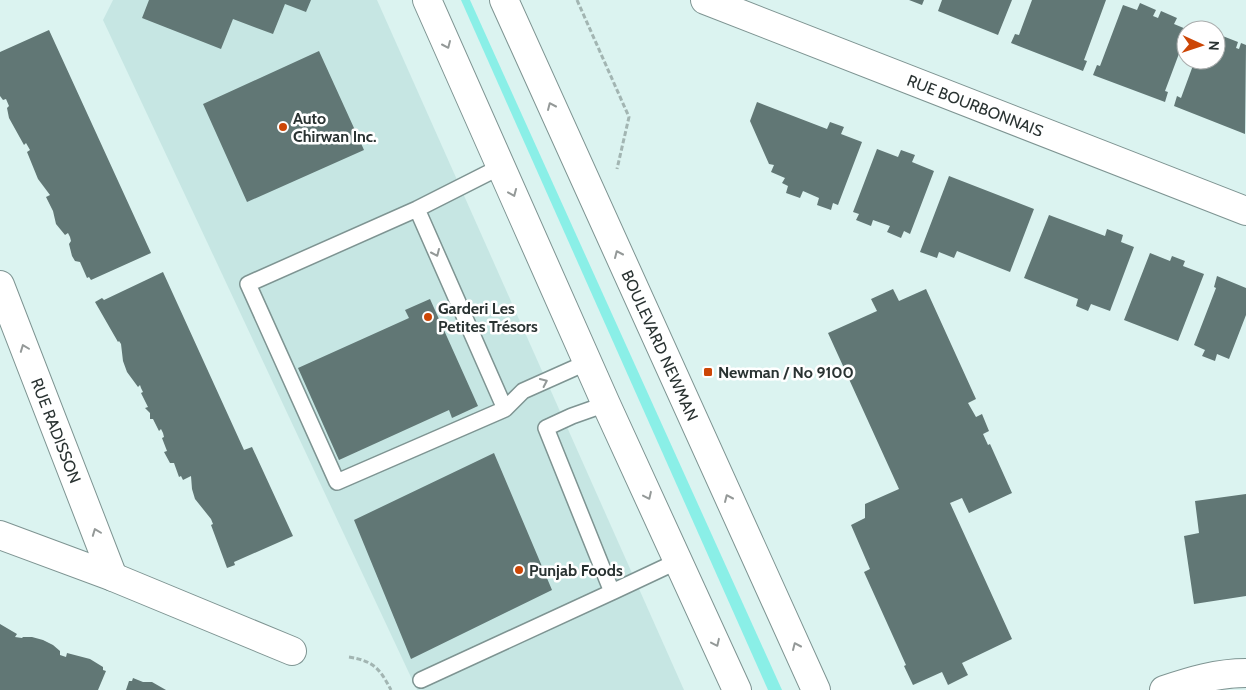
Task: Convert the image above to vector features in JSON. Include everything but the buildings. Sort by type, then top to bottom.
[{"type":"main road","points":[[428,0],[606,404],[737,690]]},
{"type":"main road","name":"BOULEVARD NEWMAN","points":[[504,0],[816,690]]},
{"type":"main road","name":"RUE BOURBONNAIS","points":[[705,0],[1246,211]]},
{"type":"main road","name":"RUE RADISSON","points":[[0,285],[113,577]]},
{"type":"main road","points":[[0,535],[113,577],[292,651]]},
{"type":"main road","points":[[1164,690],[1202,677],[1246,673]]},
{"type":"lane","points":[[502,166],[417,209],[248,284],[337,482],[505,409],[523,391],[588,362]]},
{"type":"lane","points":[[417,209],[505,409]]},
{"type":"lane","points":[[606,404],[546,428],[612,592]]},
{"type":"lane","points":[[421,680],[678,561]]},
{"type":"path","points":[[577,0],[629,117],[617,169]]},
{"type":"path","points":[[349,657],[360,658],[381,671],[391,690]]},
{"type":"shaded area","points":[[113,0],[377,0],[684,690],[417,690],[103,20]]},
{"type":"shaded area","points":[[461,0],[470,0],[782,690],[768,690]]},
{"type":"place","name":"Auto Chirwan Inc.","points":[[283,127]]},
{"type":"place","name":"Garderi Les Petites Trésors","points":[[428,317]]},
{"type":"place","name":"Newman / No 9100","points":[[708,372]]},
{"type":"place","name":"Punjab Foods","points":[[519,570]]}]
